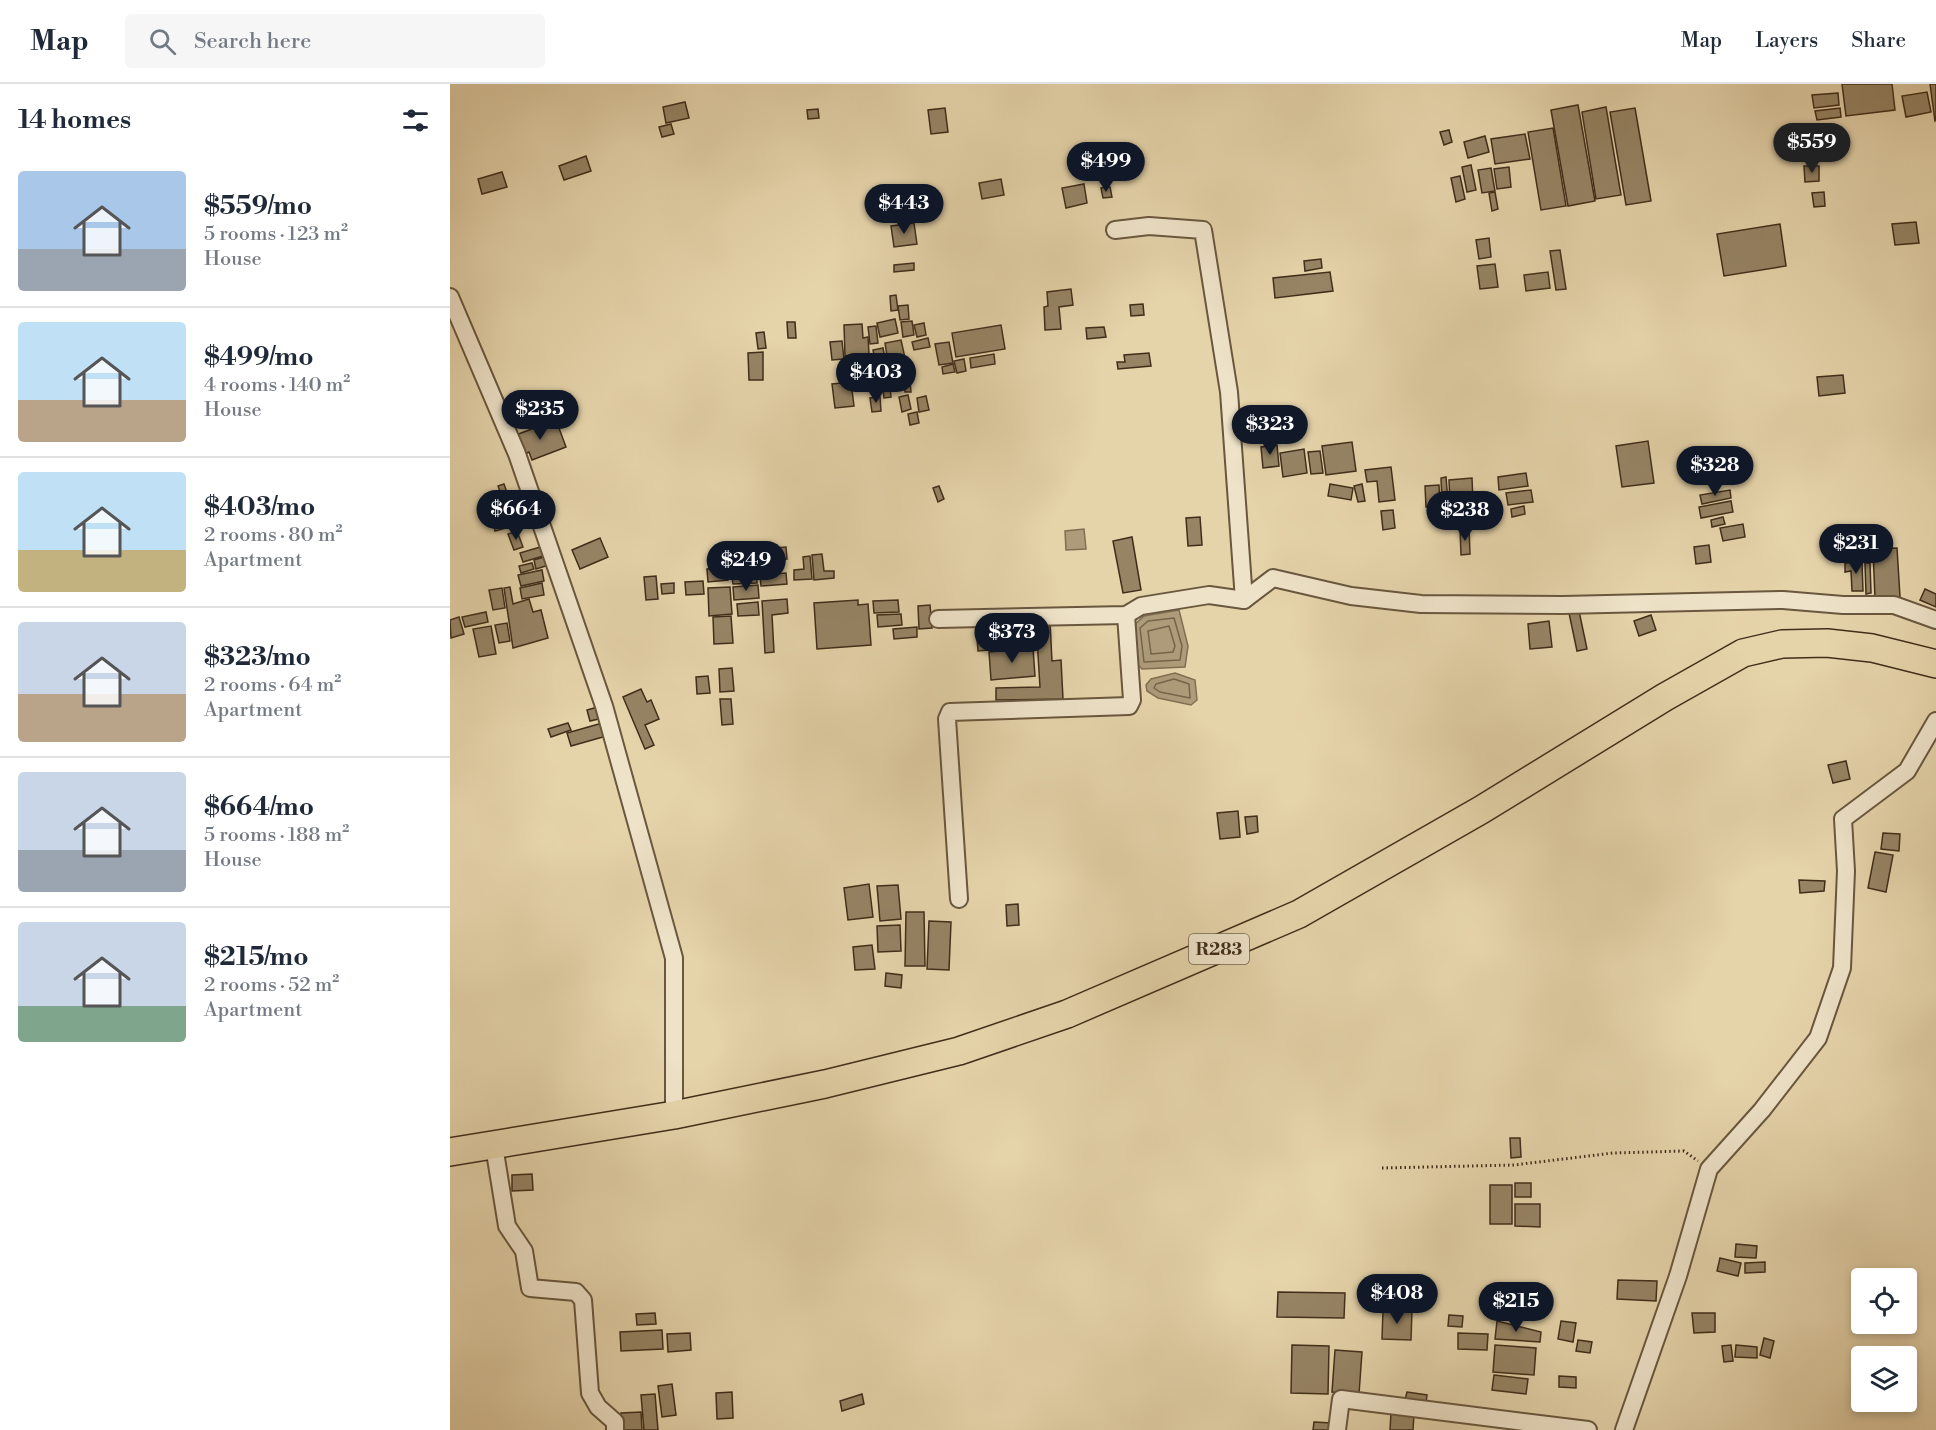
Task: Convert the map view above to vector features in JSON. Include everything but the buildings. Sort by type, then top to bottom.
[{"type":"main road","name":"R283","points":[[450,1152],[674,1115],[825,1084],[959,1051],[1067,1014],[1289,919],[1481,810],[1665,697],[1743,653],[1782,644],[1827,643],[1872,648],[1936,664]]},
{"type":"street","points":[[1115,230],[1149,226],[1203,230],[1229,392],[1244,600]]},
{"type":"street","points":[[450,297],[517,454],[600,695],[674,958],[674,1115]]},
{"type":"street","points":[[938,619],[1126,615],[1141,606],[1209,595],[1244,600],[1273,578],[1351,596],[1421,604],[1563,605],[1783,600],[1843,605],[1894,605],[1936,620]]},
{"type":"street","points":[[959,899],[947,719],[950,712],[1129,706],[1131,700],[1126,615]]},
{"type":"street","points":[[1624,1430],[1678,1276],[1709,1170],[1762,1110],[1818,1038],[1842,968],[1846,870],[1843,819],[1907,771],[1936,721]]},
{"type":"street","points":[[494,1146],[507,1226],[524,1251],[530,1288],[538,1291],[576,1292],[583,1300],[590,1393],[598,1407],[615,1422],[615,1430]]},
{"type":"street","points":[[1337,1430],[1341,1399],[1588,1430]]},
{"type":"path","points":[[1382,1168],[1514,1166],[1613,1153],[1684,1151],[1709,1170]]},
{"type":"water","points":[[1084,529],[1086,549],[1066,550],[1065,531]]},
{"type":"water","points":[[1179,610],[1188,646],[1185,667],[1142,669],[1138,665],[1133,626],[1144,616]]},
{"type":"water","points":[[1175,673],[1195,680],[1197,700],[1191,705],[1158,698],[1147,691],[1146,685],[1151,679]]}]
